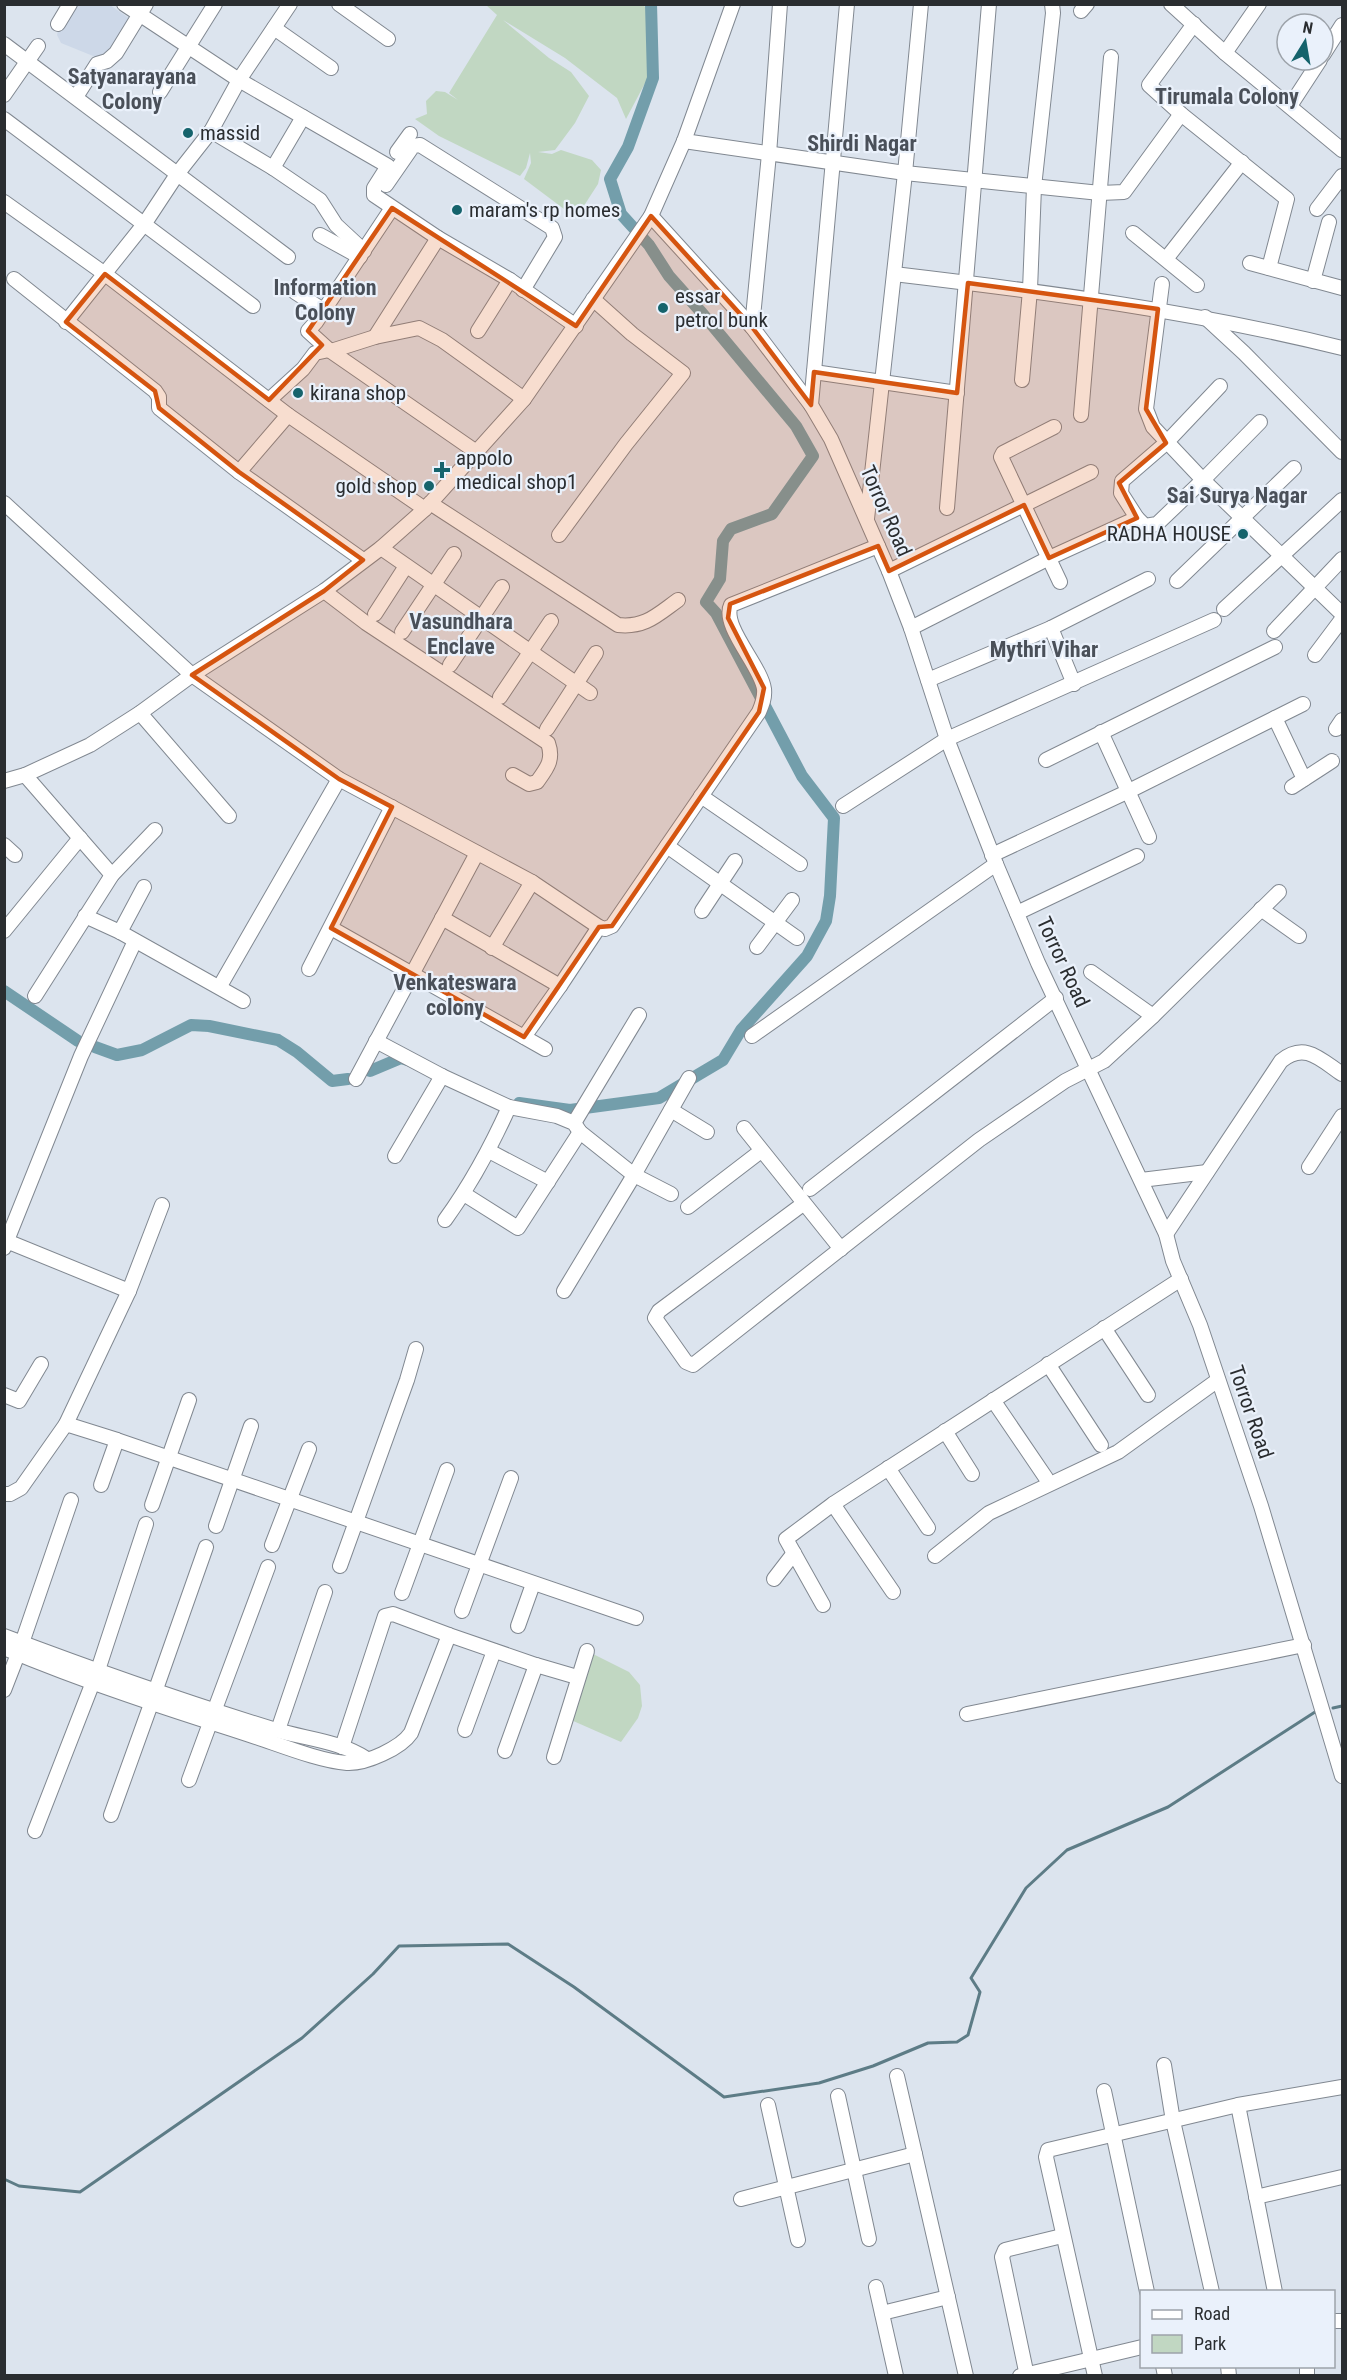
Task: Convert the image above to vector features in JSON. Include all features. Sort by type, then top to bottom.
[{"type":"street","points":[[58,24],[70,4]]},
{"type":"street","points":[[124,4],[143,10],[188,47],[239,80],[388,166]]},
{"type":"street","points":[[160,92],[215,4]]},
{"type":"street","points":[[66,322],[145,223],[178,173],[211,131],[239,80],[290,4]]},
{"type":"street","points":[[339,4],[388,39]]},
{"type":"street","points":[[4,781],[25,775],[90,745],[140,714],[192,675],[324,591],[381,548],[427,506],[524,399],[651,216],[684,141],[734,4]]},
{"type":"street","points":[[752,327],[769,154],[780,4]]},
{"type":"street","points":[[811,405],[848,4]]},
{"type":"street","points":[[867,520],[921,4]]},
{"type":"street","points":[[947,508],[968,283],[973,180],[989,4]]},
{"type":"street","points":[[1022,380],[1030,290],[1034,187],[1053,13],[1052,4]]},
{"type":"street","points":[[1171,4],[1225,53],[1342,150]]},
{"type":"street","points":[[1225,53],[1259,4]]},
{"type":"street","points":[[76,97],[97,64],[107,61],[116,53],[143,10]]},
{"type":"street","points":[[1194,24],[1149,85],[1181,114],[1287,199],[1269,268]]},
{"type":"street","points":[[274,28],[331,68]]},
{"type":"street","points":[[4,44],[288,257]]},
{"type":"street","points":[[4,95],[38,46]]},
{"type":"street","points":[[1081,415],[1111,57]]},
{"type":"street","points":[[1290,106],[1312,72]]},
{"type":"street","points":[[684,141],[905,173],[1034,187],[1124,192],[1181,114]]},
{"type":"street","points":[[273,168],[303,117]]},
{"type":"street","points":[[4,119],[253,306]]},
{"type":"street","points":[[211,131],[273,168],[320,200],[336,225],[362,254]]},
{"type":"street","points":[[410,134],[374,188],[374,195],[377,199],[510,280],[576,326]]},
{"type":"street","points":[[377,199],[413,146],[420,145],[552,228],[555,237],[523,290]]},
{"type":"street","points":[[1166,259],[1242,162]]},
{"type":"street","points":[[1317,209],[1342,176]]},
{"type":"street","points":[[4,202],[105,273],[288,415],[427,506],[618,625],[646,623],[678,600]]},
{"type":"street","points":[[392,208],[308,331],[330,351],[475,452]]},
{"type":"street","name":"Torror Road","points":[[651,216],[752,327],[811,405],[831,439],[867,520],[911,628],[947,739],[994,860],[1167,1234],[1261,1506],[1340,1752],[1342,1776]]},
{"type":"street","points":[[1312,281],[1329,222]]},
{"type":"street","points":[[1133,233],[1197,285]]},
{"type":"street","points":[[320,235],[362,254]]},
{"type":"street","points":[[375,337],[438,238]]},
{"type":"street","points":[[1250,263],[1342,288]]},
{"type":"street","points":[[894,274],[1091,298],[1158,309],[1342,348]]},
{"type":"street","points":[[14,279],[155,391],[159,397],[159,408],[239,472],[363,560]]},
{"type":"street","points":[[478,332],[510,280]]},
{"type":"street","points":[[1162,284],[1146,409],[1149,421],[1166,443],[1342,614]]},
{"type":"street","points":[[295,292],[323,310]]},
{"type":"street","points":[[559,535],[626,444],[683,373],[632,334],[593,299]]},
{"type":"street","points":[[1204,317],[1244,353],[1342,452]]},
{"type":"street","points":[[269,400],[303,369],[315,353],[419,328],[442,340],[524,399]]},
{"type":"street","points":[[814,372],[957,393]]},
{"type":"street","points":[[1220,386],[1166,443],[1122,481],[1121,493],[1145,526],[1151,527],[1157,524],[1260,422]]},
{"type":"street","points":[[239,472],[288,415]]},
{"type":"street","points":[[1054,427],[1001,455],[1060,582]]},
{"type":"street","points":[[1177,581],[1294,468]]},
{"type":"street","points":[[889,571],[1091,472]]},
{"type":"street","points":[[1224,609],[1342,500]]},
{"type":"street","points":[[4,503],[192,675],[339,779],[532,882],[605,929],[612,926],[759,712],[764,700],[764,688],[760,677],[728,618],[731,605],[878,546]]},
{"type":"street","points":[[911,628],[1049,558],[1137,518]]},
{"type":"street","points":[[381,548],[590,693]]},
{"type":"street","points":[[402,632],[454,554]]},
{"type":"street","points":[[1274,631],[1342,559]]},
{"type":"street","points":[[375,614],[406,566]]},
{"type":"street","points":[[928,680],[1051,628],[1148,579]]},
{"type":"street","points":[[450,665],[502,587]]},
{"type":"street","points":[[324,591],[366,623],[548,743],[552,753],[546,769],[537,782],[529,784],[513,775]]},
{"type":"street","points":[[1315,655],[1342,619]]},
{"type":"street","points":[[843,806],[947,739],[1214,620]]},
{"type":"street","points":[[500,697],[551,621]]},
{"type":"street","points":[[1051,628],[1074,684]]},
{"type":"street","points":[[1046,760],[1275,647]]},
{"type":"street","points":[[547,729],[596,653]]},
{"type":"street","points":[[752,1036],[994,860],[1304,704]]},
{"type":"street","points":[[140,714],[229,816]]},
{"type":"street","points":[[1275,718],[1298,783],[1332,761]]},
{"type":"street","points":[[1101,732],[1149,837]]},
{"type":"street","points":[[25,775],[112,875]]},
{"type":"street","points":[[220,986],[339,779]]},
{"type":"street","points":[[701,796],[800,864]]},
{"type":"street","points":[[309,969],[392,807]]},
{"type":"street","points":[[35,996],[112,875],[155,830]]},
{"type":"street","points":[[4,931],[80,838]]},
{"type":"street","points":[[4,845],[15,855]]},
{"type":"street","points":[[667,846],[797,938]]},
{"type":"street","points":[[356,1079],[477,853]]},
{"type":"street","points":[[1017,913],[1137,856]]},
{"type":"street","points":[[702,911],[735,861]]},
{"type":"street","points":[[492,948],[532,882]]},
{"type":"street","points":[[120,932],[144,887]]},
{"type":"street","points":[[803,1204],[659,1311],[655,1318],[681,1358],[693,1365],[980,1140],[1065,1081],[1104,1061],[1154,1016],[1279,892]]},
{"type":"street","points":[[757,947],[792,900]]},
{"type":"street","points":[[1261,909],[1299,936]]},
{"type":"street","points":[[85,916],[120,932],[220,986],[243,1001]]},
{"type":"street","points":[[442,918],[560,986]]},
{"type":"street","points":[[524,1037],[599,927]]},
{"type":"street","points":[[331,928],[545,1049]]},
{"type":"street","points":[[129,1291],[6,1243],[81,1056],[135,941]]},
{"type":"street","points":[[1092,972],[1154,1016]]},
{"type":"street","points":[[810,1189],[1056,998]]},
{"type":"street","points":[[464,1194],[518,1228],[548,1182],[639,1015]]},
{"type":"street","points":[[376,1041],[508,1107],[557,1116],[577,1127],[634,1175],[671,1194]]},
{"type":"street","points":[[1167,1234],[1286,1057],[1302,1051],[1311,1053],[1342,1074]]},
{"type":"street","points":[[395,1156],[442,1076]]},
{"type":"street","points":[[564,1291],[634,1175],[688,1078]]},
{"type":"street","points":[[445,1220],[464,1194],[489,1151],[508,1107]]},
{"type":"street","points":[[671,1110],[707,1132]]},
{"type":"street","points":[[1309,1167],[1342,1116]]},
{"type":"street","points":[[744,1128],[841,1250]]},
{"type":"street","points":[[489,1151],[548,1182]]},
{"type":"street","points":[[688,1207],[761,1151]]},
{"type":"street","points":[[1142,1180],[1208,1172]]},
{"type":"street","points":[[4,1494],[10,1494],[21,1488],[66,1424],[129,1291],[162,1205]]},
{"type":"street","points":[[823,1605],[786,1539],[832,1504],[1181,1279]]},
{"type":"street","points":[[1104,1328],[1148,1395]]},
{"type":"street","points":[[340,1566],[416,1349]]},
{"type":"street","points":[[4,1395],[19,1401],[41,1364]]},
{"type":"street","points":[[1048,1364],[1101,1445]]},
{"type":"street","points":[[935,1556],[989,1513],[1118,1452],[1218,1380]]},
{"type":"street","points":[[152,1505],[189,1400]]},
{"type":"street","points":[[993,1400],[1046,1478]]},
{"type":"street","points":[[66,1424],[636,1618]]},
{"type":"street","points":[[216,1526],[250,1426]]},
{"type":"street","points":[[945,1431],[972,1474]]},
{"type":"street","points":[[100,1485],[117,1440]]},
{"type":"street","points":[[272,1545],[309,1449]]},
{"type":"street","points":[[888,1468],[928,1528]]},
{"type":"street","points":[[402,1593],[447,1470]]},
{"type":"street","points":[[462,1611],[511,1478]]},
{"type":"street","points":[[4,1690],[71,1500]]},
{"type":"street","points":[[832,1504],[893,1592]]},
{"type":"street","points":[[35,1831],[95,1676],[146,1524]]},
{"type":"street","points":[[156,1689],[206,1547]]},
{"type":"street","points":[[774,1579],[794,1553]]},
{"type":"street","points":[[216,1709],[268,1567]]},
{"type":"street","points":[[518,1626],[533,1584]]},
{"type":"street","points":[[278,1730],[325,1592]]},
{"type":"street","points":[[342,1747],[385,1616],[393,1614],[494,1651],[577,1677]]},
{"type":"street","points":[[4,1636],[20,1648],[95,1676],[151,1704],[306,1753],[348,1763],[367,1759],[400,1746],[411,1733],[449,1635]]},
{"type":"street","points":[[967,1714],[1304,1645]]},
{"type":"street","points":[[4,1648],[20,1648]]},
{"type":"street","points":[[554,1758],[587,1650]]},
{"type":"street","points":[[465,1730],[494,1651]]},
{"type":"street","points":[[506,1751],[536,1665]]},
{"type":"street","points":[[95,1676],[156,1689],[278,1730],[342,1747],[367,1759]]},
{"type":"street","points":[[183,1714],[188,1700]]},
{"type":"street","points":[[111,1815],[151,1704]]},
{"type":"street","points":[[189,1780],[210,1723]]},
{"type":"street","points":[[306,1753],[310,1738]]},
{"type":"street","points":[[1164,2066],[1173,2121],[1212,2290]]},
{"type":"street","points":[[897,2076],[966,2376]]},
{"type":"street","points":[[1095,2376],[1062,2236],[1047,2153],[1052,2148],[1238,2106],[1342,2087]]},
{"type":"street","points":[[1104,2091],[1147,2290]]},
{"type":"street","points":[[838,2096],[869,2239]]},
{"type":"street","points":[[768,2105],[798,2240]]},
{"type":"street","points":[[1238,2106],[1275,2290]]},
{"type":"street","points":[[741,2199],[915,2154]]},
{"type":"street","points":[[1256,2197],[1342,2177]]},
{"type":"street","points":[[1062,2236],[1005,2250],[1002,2258],[1025,2375],[1140,2348]]},
{"type":"street","points":[[876,2287],[896,2376]]},
{"type":"street","points":[[882,2313],[948,2296]]},
{"type":"highlighted area","points":[[392,208],[576,326],[651,216],[752,327],[811,405],[814,372],[957,393],[968,283],[1158,309],[1146,409],[1166,443],[1119,483],[1137,518],[1049,558],[1024,505],[889,571],[878,546],[730,604],[728,618],[764,688],[759,712],[612,926],[599,927],[524,1037],[331,928],[392,807],[339,779],[192,675],[324,591],[363,560],[239,472],[159,408],[155,391],[66,322],[105,274],[269,400],[322,345],[308,331]]},
{"type":"shaded area","points":[[73,5],[110,5],[133,21],[107,57],[98,58],[61,43],[57,35],[59,27]]},
{"type":"green space","points":[[639,4],[648,8],[652,70],[626,119],[617,98],[565,58],[503,20],[549,58],[571,72],[589,96],[575,123],[555,150],[538,152],[552,154],[561,150],[592,160],[601,170],[598,184],[576,218],[524,179],[531,163],[530,153],[526,168],[520,176],[439,136],[415,119],[427,114],[426,101],[436,91],[445,92],[458,100],[449,93],[497,15],[486,5]]},
{"type":"green space","points":[[591,1653],[629,1672],[640,1685],[642,1706],[638,1718],[621,1742],[571,1720]]},
{"type":"waterway","points":[[519,1103],[570,1110],[659,1098],[723,1060],[741,1030],[807,956],[826,921],[830,896],[834,818],[802,776],[716,613],[706,602],[720,579],[723,541],[731,529],[772,514],[813,456],[796,426],[669,276],[649,245],[621,214],[610,179],[628,147],[653,78],[651,4]]},
{"type":"waterway","points":[[4,991],[78,1041]]},
{"type":"waterway","points":[[95,1047],[117,1055],[142,1050],[191,1025],[209,1026],[278,1040],[297,1052],[332,1081],[348,1079]]},
{"type":"waterway","points":[[370,1071],[401,1058],[411,1061]]},
{"type":"waterway","points":[[1333,1708],[1342,1706]]},
{"type":"waterway","points":[[4,2179],[19,2186],[80,2192],[302,2038],[373,1974],[399,1946],[508,1944],[574,1987],[724,2097],[819,2083],[873,2066],[928,2043],[957,2042],[968,2035],[980,1992],[971,1978],[1026,1888],[1067,1850],[1168,1807],[1315,1712]]},
{"type":"place","name":"massid","points":[[188,133]]},
{"type":"place","name":"maram's rp homes","points":[[457,210]]},
{"type":"place","name":"essar petrol bunk","points":[[663,308]]},
{"type":"place","name":"kirana shop","points":[[298,393]]},
{"type":"place","name":"appolo medical shop1","points":[[442,470]]},
{"type":"place","name":"gold shop","points":[[429,486]]},
{"type":"place","name":"RADHA HOUSE","points":[[1243,534]]},
{"type":"district","name":"Satyanarayana Colony","points":[[132,88]]},
{"type":"district","name":"Tirumala Colony","points":[[1227,96]]},
{"type":"district","name":"Shirdi Nagar","points":[[862,143]]},
{"type":"district","name":"Information Colony","points":[[325,300]]},
{"type":"district","name":"Sai Surya Nagar","points":[[1237,495]]},
{"type":"district","name":"Vasundhara Enclave","points":[[461,634]]},
{"type":"district","name":"Mythri Vihar","points":[[1044,649]]},
{"type":"district","name":"Venkateswara colony","points":[[455,994]]}]
